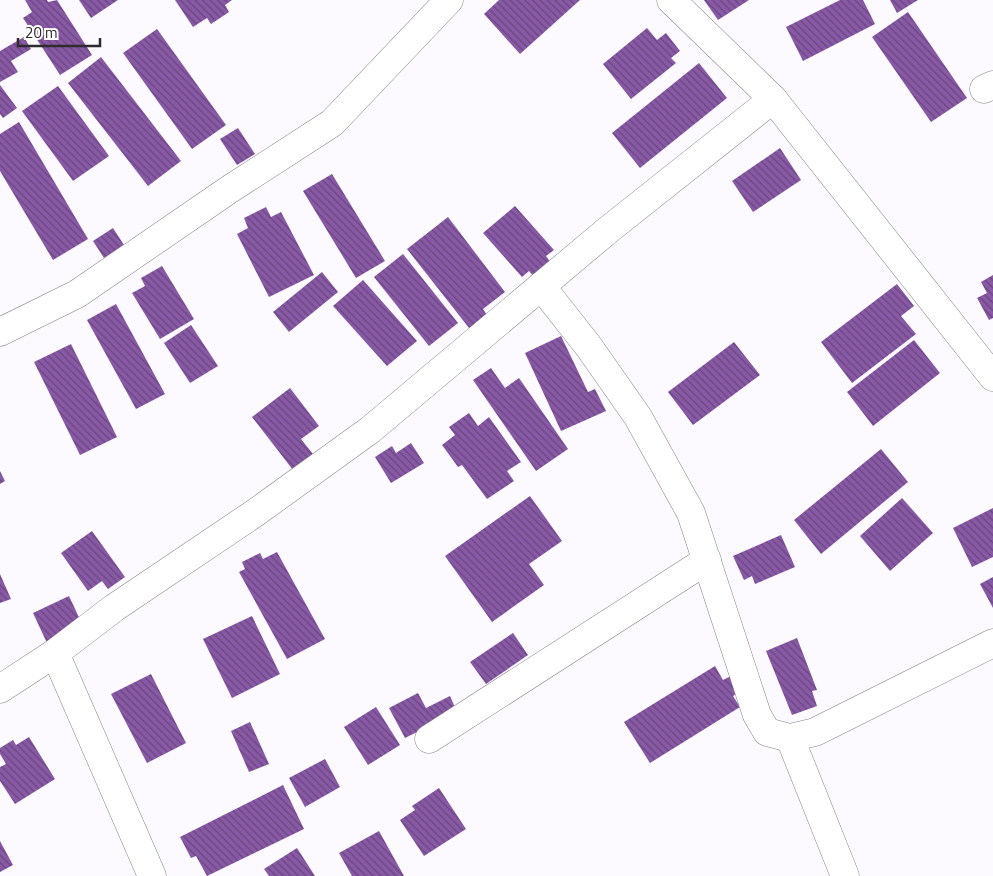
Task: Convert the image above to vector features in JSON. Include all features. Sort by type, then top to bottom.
[{"type":"street","points":[[0,332],[77,294],[230,189],[332,123],[449,0]]},
{"type":"street","points":[[677,1],[773,100],[993,378]]},
{"type":"street","points":[[0,689],[370,430],[541,286],[773,100]]},
{"type":"street","points":[[541,286],[589,347],[638,417],[691,514],[757,715],[767,732],[790,738],[815,732],[993,643]]},
{"type":"street","points":[[429,740],[707,560]]},
{"type":"street","points":[[55,652],[152,876]]},
{"type":"street","points":[[790,738],[845,876]]},
{"type":"building","points":[[25,0],[47,0],[48,2],[57,0],[92,55],[60,75],[23,18],[32,12]]},
{"type":"building","points":[[79,0],[118,0],[91,18]]},
{"type":"building","points":[[175,0],[232,0],[225,5],[229,12],[211,24],[207,18],[193,27]]},
{"type":"building","points":[[499,0],[580,0],[520,54],[484,14]]},
{"type":"building","points":[[704,0],[749,0],[718,20]]},
{"type":"building","points":[[840,0],[863,0],[875,24],[803,61],[786,27]]},
{"type":"building","points":[[890,0],[918,0],[897,13]]},
{"type":"building","points":[[908,12],[967,98],[931,122],[872,37]]},
{"type":"building","points":[[647,28],[657,40],[666,33],[680,51],[671,58],[676,63],[631,99],[603,64]]},
{"type":"building","points":[[157,29],[226,125],[192,149],[123,53]]},
{"type":"building","points":[[24,37],[31,49],[11,61],[18,72],[0,82],[0,51]]},
{"type":"building","points":[[101,57],[181,161],[148,186],[68,83]]},
{"type":"building","points":[[699,63],[727,98],[640,168],[612,133]]},
{"type":"building","points":[[0,85],[17,108],[3,118],[0,114]]},
{"type":"building","points":[[58,86],[109,156],[73,181],[22,111]]},
{"type":"building","points":[[19,122],[88,239],[53,260],[0,171],[0,134]]},
{"type":"building","points":[[238,128],[255,154],[237,165],[220,139]]},
{"type":"building","points":[[780,148],[801,180],[753,212],[732,181]]},
{"type":"building","points":[[332,174],[385,261],[356,278],[303,191]]},
{"type":"building","points":[[515,206],[554,250],[546,256],[551,263],[534,277],[529,271],[522,277],[483,233]]},
{"type":"building","points":[[266,207],[271,217],[281,212],[314,275],[269,297],[237,234],[248,228],[244,218]]},
{"type":"building","points":[[448,217],[505,292],[483,309],[490,320],[473,333],[407,249]]},
{"type":"building","points":[[113,228],[124,245],[104,258],[93,241]]},
{"type":"building","points":[[403,254],[458,323],[429,346],[374,277]]},
{"type":"building","points":[[162,266],[194,319],[160,339],[132,293],[145,286],[141,278]]},
{"type":"building","points":[[322,272],[338,292],[289,332],[273,312]]},
{"type":"building","points":[[993,275],[993,318],[989,320],[977,298],[987,293],[981,282]]},
{"type":"building","points":[[363,280],[417,341],[387,366],[333,306]]},
{"type":"building","points":[[897,284],[914,306],[901,316],[916,334],[852,383],[821,342]]},
{"type":"building","points":[[116,304],[165,394],[136,409],[87,320]]},
{"type":"building","points":[[191,325],[218,366],[190,383],[164,343]]},
{"type":"building","points":[[561,336],[588,392],[595,389],[606,411],[561,431],[525,353]]},
{"type":"building","points":[[914,340],[940,373],[873,426],[847,392]]},
{"type":"building","points":[[734,342],[760,375],[693,425],[668,392]]},
{"type":"building","points":[[71,344],[117,437],[80,455],[34,362]]},
{"type":"building","points":[[491,368],[505,388],[519,378],[568,449],[536,471],[473,380]]},
{"type":"building","points":[[290,388],[319,426],[301,439],[313,454],[293,470],[252,417]]},
{"type":"building","points":[[469,413],[478,426],[489,417],[521,462],[507,471],[514,481],[487,499],[462,465],[458,467],[442,445],[455,435],[449,427]]},
{"type":"building","points":[[411,443],[424,463],[391,483],[375,457],[392,446],[396,453]]},
{"type":"building","points":[[881,449],[908,482],[821,554],[794,520]]},
{"type":"building","points":[[0,471],[5,481],[0,484]]},
{"type":"building","points":[[530,496],[562,541],[529,564],[544,585],[492,622],[445,556]]},
{"type":"building","points":[[902,498],[933,533],[890,571],[860,536]]},
{"type":"building","points":[[993,508],[993,557],[972,567],[953,528]]},
{"type":"building","points":[[92,531],[125,577],[108,589],[102,581],[88,591],[61,553]]},
{"type":"building","points":[[781,535],[795,567],[755,584],[752,576],[744,580],[733,556]]},
{"type":"building","points":[[277,552],[325,639],[287,659],[239,572],[245,569],[242,562],[260,553],[263,559]]},
{"type":"building","points":[[0,574],[11,599],[0,603]]},
{"type":"building","points":[[993,577],[993,608],[980,584]]},
{"type":"building","points":[[69,596],[83,626],[47,643],[33,613]]},
{"type":"building","points":[[252,616],[280,674],[232,698],[203,639]]},
{"type":"building","points":[[513,633],[528,655],[486,684],[470,662]]},
{"type":"building","points":[[797,638],[817,690],[812,691],[817,706],[792,715],[766,651]]},
{"type":"building","points":[[715,666],[723,680],[731,676],[740,691],[733,696],[740,707],[650,763],[624,722]]},
{"type":"building","points":[[151,674],[186,743],[147,763],[111,694]]},
{"type":"building","points":[[418,693],[426,708],[450,696],[457,712],[405,738],[389,708]]},
{"type":"building","points":[[376,707],[400,745],[368,765],[344,727]]},
{"type":"building","points":[[250,722],[269,764],[249,772],[231,731]]},
{"type":"building","points":[[29,737],[55,779],[15,804],[0,781],[0,767],[6,764],[0,754],[0,748],[13,740],[16,745]]},
{"type":"building","points":[[325,759],[340,787],[305,807],[289,778]]},
{"type":"building","points":[[283,785],[304,829],[207,876],[196,856],[191,858],[180,837]]},
{"type":"building","points":[[439,788],[466,829],[424,856],[400,820],[415,810],[412,806]]},
{"type":"building","points":[[379,831],[404,876],[352,876],[339,853]]},
{"type":"building","points":[[0,841],[13,865],[0,872]]},
{"type":"building","points":[[297,848],[315,876],[269,876],[264,869]]}]
